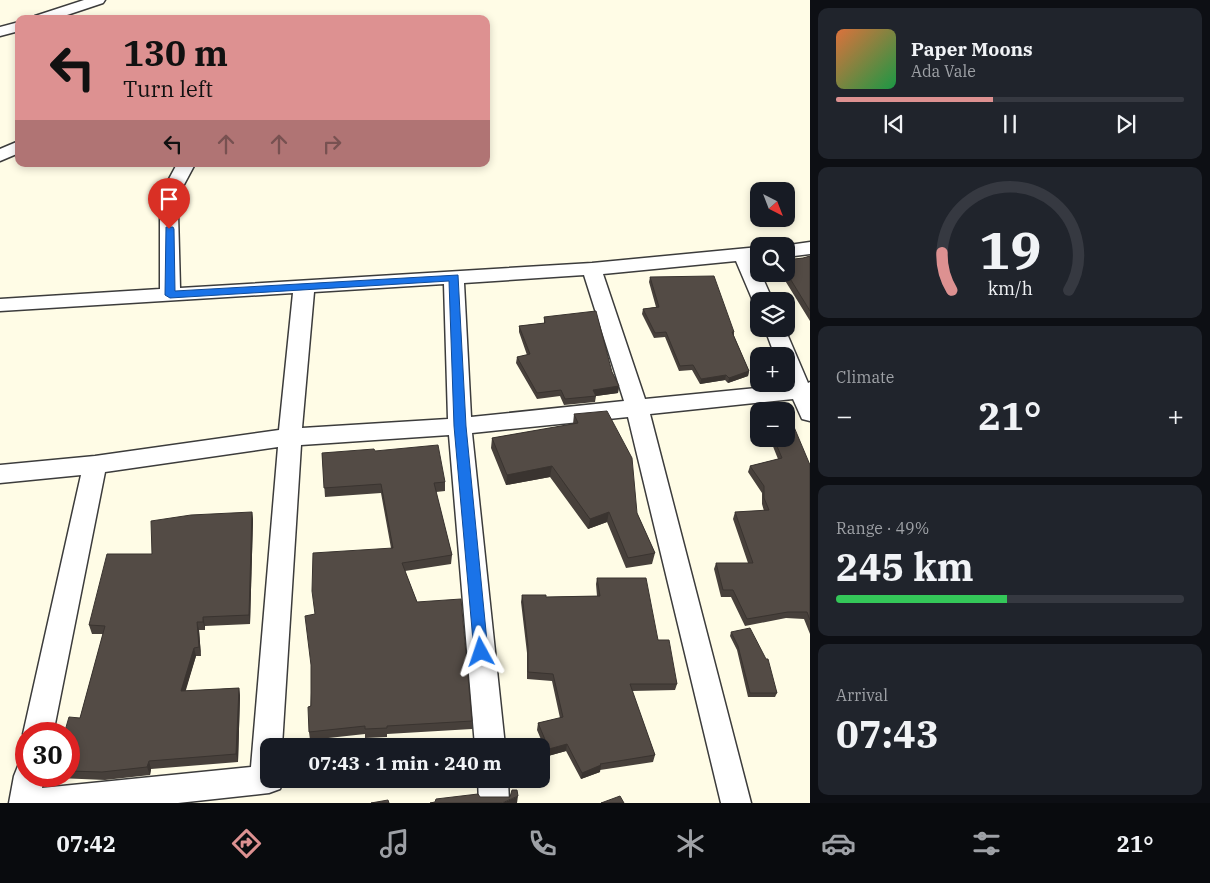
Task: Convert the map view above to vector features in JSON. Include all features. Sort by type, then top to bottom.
[{"type":"street","points":[[52,15],[98,0]]},
{"type":"street","points":[[0,32],[15,27]]},
{"type":"street","points":[[0,156],[15,148]]},
{"type":"street","points":[[170,295],[169,213],[172,192],[184,167]]},
{"type":"street","points":[[795,250],[810,248]]},
{"type":"street","points":[[0,305],[592,269],[750,254]]},
{"type":"street","points":[[592,269],[637,408],[736,803]]},
{"type":"street","points":[[454,277],[460,426],[489,738]]},
{"type":"street","points":[[270,738],[290,437],[304,286]]},
{"type":"street","points":[[795,372],[805,390],[810,413]]},
{"type":"street","points":[[0,474],[95,465],[290,437],[460,426],[805,390]]},
{"type":"street","points":[[41,722],[95,465]]},
{"type":"street","points":[[41,803],[260,780]]},
{"type":"street","points":[[24,803],[27,787]]},
{"type":"street","points":[[493,788],[494,803]]},
{"type":"building","points":[[810,256],[810,311],[792,282],[795,282],[795,259]]},
{"type":"building","points":[[714,276],[734,332],[732,332],[749,371],[729,378],[726,375],[701,379],[693,365],[680,366],[666,332],[655,333],[643,309],[659,307],[650,277]]},
{"type":"building","points":[[596,311],[612,372],[619,386],[593,390],[596,396],[565,399],[561,390],[537,393],[517,357],[530,354],[519,326],[545,323],[544,317]]},
{"type":"building","points":[[607,411],[632,458],[637,513],[655,553],[628,558],[609,512],[590,519],[552,466],[507,475],[492,438],[578,423],[574,414]]},
{"type":"building","points":[[795,429],[810,465],[810,620],[807,612],[788,612],[747,619],[733,590],[723,590],[716,563],[753,563],[735,512],[769,510],[764,498],[764,486],[750,466],[782,458],[777,447],[795,447]]},
{"type":"building","points":[[438,445],[445,482],[434,483],[452,555],[402,563],[417,602],[461,599],[472,721],[387,726],[387,728],[365,729],[365,726],[309,732],[308,707],[311,706],[311,665],[305,616],[315,614],[312,591],[313,553],[393,548],[381,484],[324,488],[322,453],[374,449],[375,451]]},
{"type":"building","points":[[252,512],[249,615],[203,617],[203,622],[197,622],[199,647],[194,648],[181,691],[239,688],[236,754],[149,761],[147,767],[102,772],[80,771],[80,722],[68,722],[69,717],[80,718],[105,626],[89,625],[107,554],[152,554],[151,521],[191,515]]},
{"type":"building","points":[[597,578],[646,578],[658,640],[669,640],[677,684],[630,684],[655,755],[600,764],[582,773],[567,744],[550,749],[550,738],[544,738],[538,723],[563,717],[553,674],[528,672],[528,646],[522,595],[546,595],[546,597],[600,596]]},
{"type":"building","points":[[750,628],[766,659],[768,659],[777,693],[750,693],[738,646],[731,632]]},
{"type":"building","points":[[512,790],[517,790],[518,796],[502,803],[430,803],[435,802],[436,799],[478,794],[480,797],[510,797]]},
{"type":"building","points":[[620,796],[624,803],[601,803]]},
{"type":"building","points":[[388,800],[389,803],[371,803]]},
{"type":"route","points":[[169,229],[170,295],[454,277],[460,426],[481,652]]}]
